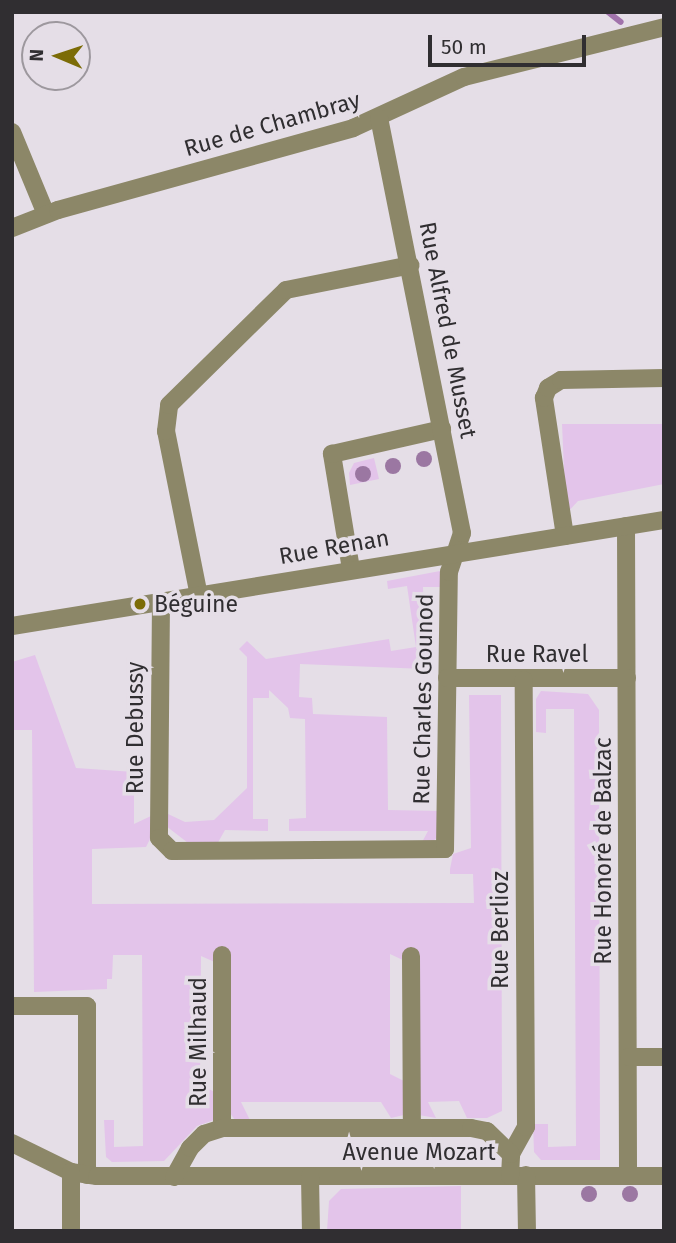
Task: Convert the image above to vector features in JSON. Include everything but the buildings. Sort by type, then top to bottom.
[{"type":"street","name":"Rue de Chambray","points":[[12,228],[46,214],[379,118],[464,78],[664,27]]},
{"type":"street","name":"Rue Alfred de Musset","points":[[379,118],[411,265],[462,533],[456,551]]},
{"type":"street","points":[[12,132],[46,214]]},
{"type":"street","points":[[199,596],[166,431],[169,405],[286,290],[411,265]]},
{"type":"street","points":[[565,536],[544,398],[548,388],[561,380],[664,378]]},
{"type":"street","points":[[352,569],[332,454],[442,429]]},
{"type":"street","name":"Rue Renan","points":[[12,626],[456,551],[664,520]]},
{"type":"street","name":"Rue Honoré de Balzac","points":[[626,526],[628,1175]]},
{"type":"street","name":"Rue Charles Gounod","points":[[445,849],[449,572],[456,551]]},
{"type":"street","name":"Rue Debussy","points":[[161,601],[159,838],[172,850],[445,849]]},
{"type":"street","name":"Rue Ravel","points":[[447,678],[627,678]]},
{"type":"street","name":"Rue Berlioz","points":[[524,680],[526,1127],[511,1154],[518,1176],[527,1231]]},
{"type":"street","name":"Rue Milhaud","points":[[222,955],[222,1128]]},
{"type":"street","points":[[411,956],[412,1128]]},
{"type":"street","points":[[12,1006],[87,1006],[79,1173],[71,1231]]},
{"type":"street","points":[[629,1057],[664,1057]]},
{"type":"street","points":[[174,1177],[190,1148],[204,1134],[222,1128]]},
{"type":"street","name":"Avenue Mozart","points":[[222,1128],[412,1128],[487,1131],[511,1154]]},
{"type":"street","name":"Avenue Mozart","points":[[12,1143],[79,1173],[174,1177],[664,1176]]},
{"type":"street","points":[[310,1176],[311,1231]]},
{"type":"shaded area","points":[[562,424],[664,424],[664,484],[578,501],[566,514]]},
{"type":"shaded area","points":[[374,458],[379,479],[350,485],[349,473],[354,463]]},
{"type":"shaded area","points":[[440,571],[440,587],[423,587],[425,669],[300,664],[299,697],[312,698],[313,714],[387,717],[388,810],[441,811],[441,834],[430,844],[421,844],[428,831],[289,831],[289,819],[306,818],[305,719],[290,718],[288,708],[269,690],[269,698],[253,698],[253,819],[268,819],[268,831],[225,830],[216,846],[192,846],[166,826],[168,814],[185,822],[214,820],[247,788],[247,657],[239,649],[247,641],[266,659],[389,639],[391,651],[416,647],[407,586],[388,589],[387,581]]},
{"type":"shaded area","points":[[35,655],[76,768],[134,772],[134,824],[151,816],[151,837],[146,847],[92,849],[92,904],[474,903],[473,874],[450,874],[453,854],[471,848],[469,695],[501,695],[502,1111],[487,1118],[467,1118],[459,1101],[428,1102],[436,1118],[419,1115],[405,961],[390,954],[390,1074],[406,1082],[404,1115],[391,1118],[381,1102],[241,1102],[250,1120],[235,1120],[230,1113],[217,963],[201,956],[200,1084],[218,1094],[214,1120],[197,1126],[164,1161],[112,1162],[106,1157],[104,1120],[114,1120],[114,1147],[143,1146],[142,955],[113,955],[112,979],[107,979],[107,989],[34,992],[32,730],[12,730],[12,662]]},
{"type":"shaded area","points":[[541,691],[588,694],[599,710],[600,1160],[541,1160],[534,1152],[533,1124],[548,1124],[548,1147],[576,1146],[574,709],[546,709],[546,733],[536,732],[536,699]]},
{"type":"shaded area","points":[[461,1186],[461,1231],[327,1231],[329,1201],[341,1189]]},
{"type":"waterway","points":[[608,12],[621,22]]},
{"type":"place","name":"Béguine","points":[[140,604]]}]
